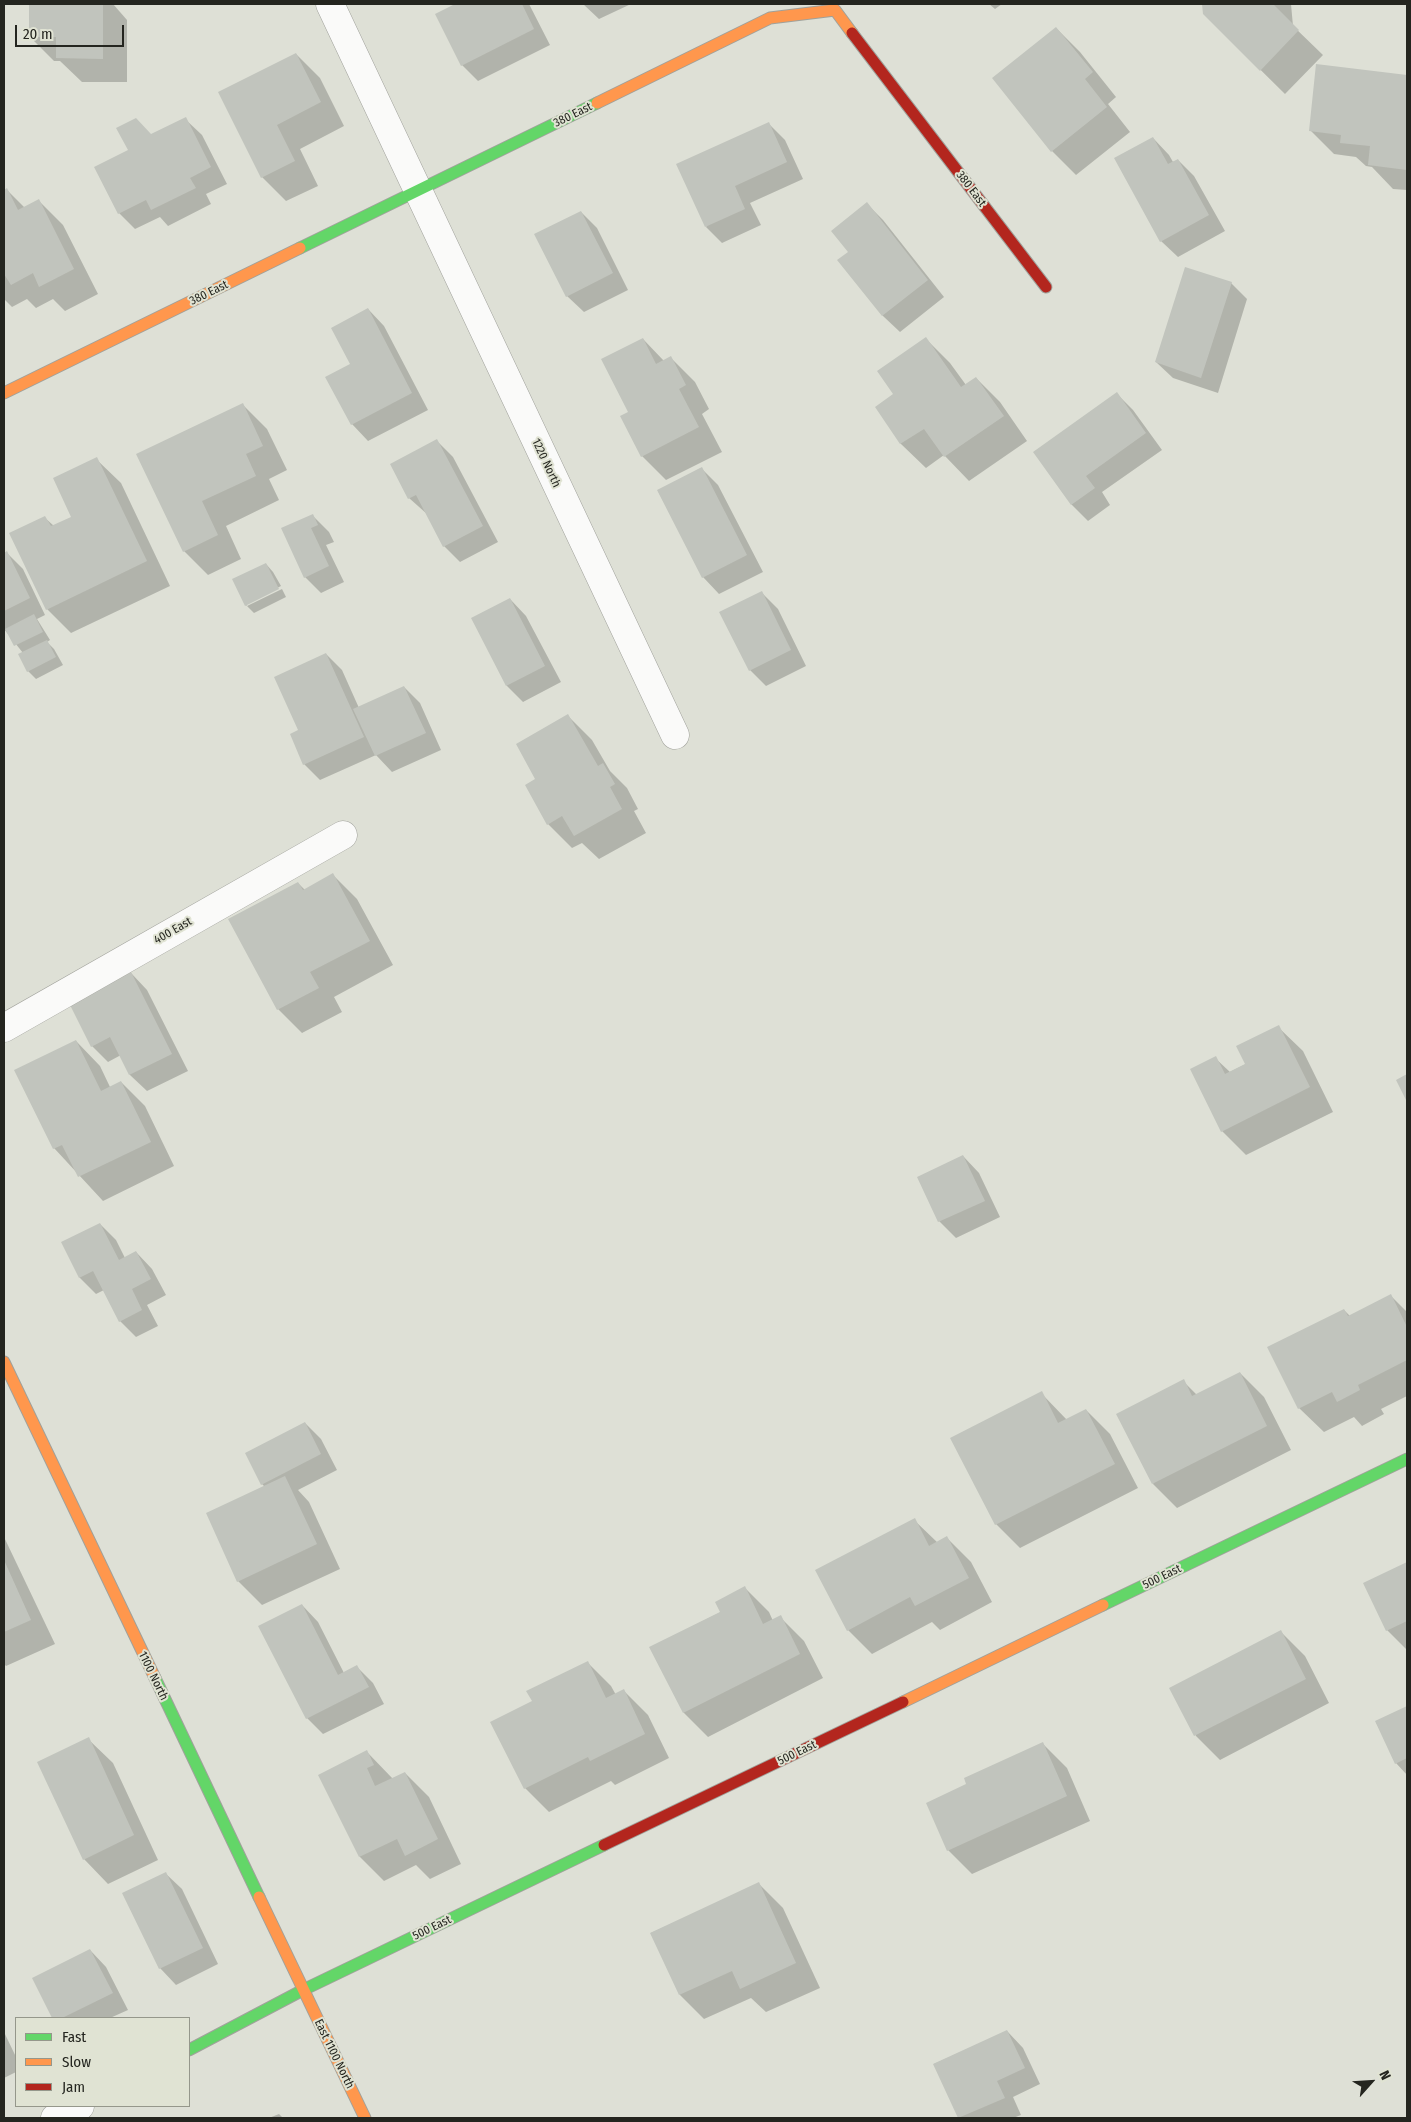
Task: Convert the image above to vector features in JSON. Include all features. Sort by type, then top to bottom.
[{"type":"street","name":"1220 North","points":[[330,4],[675,735]]},
{"type":"street","name":"380 East","points":[[4,393],[770,18],[835,10],[1046,287]]},
{"type":"street","name":"400 East","points":[[4,1028],[343,835]]},
{"type":"street","name":"1100 North","points":[[4,1362],[302,1990]]},
{"type":"street","name":"500 East","points":[[190,2049],[302,1990],[1407,1458]]},
{"type":"street","name":"East 1100 North","points":[[302,1990],[366,2118]]},
{"type":"street","points":[[55,2118],[78,2107]]},
{"type":"building","points":[[29,4],[103,4],[103,59],[56,58],[56,37],[29,37]]},
{"type":"building","points":[[455,4],[522,4],[534,29],[461,66],[435,14]]},
{"type":"building","points":[[1202,4],[1273,4],[1299,30],[1260,71],[1203,14]]},
{"type":"building","points":[[1056,27],[1093,72],[1085,79],[1107,107],[1051,152],[992,78]]},
{"type":"building","points":[[296,53],[321,102],[277,125],[295,161],[261,178],[218,92]]},
{"type":"building","points":[[1316,64],[1407,75],[1407,170],[1368,165],[1370,146],[1340,143],[1341,135],[1309,131]]},
{"type":"building","points":[[186,117],[211,167],[190,178],[196,188],[151,210],[146,200],[118,214],[94,167],[128,150],[116,128],[136,118],[151,134]]},
{"type":"building","points":[[769,122],[787,162],[735,186],[745,209],[705,227],[676,164]]},
{"type":"building","points":[[1153,137],[1168,164],[1178,159],[1209,215],[1160,242],[1114,158]]},
{"type":"building","points":[[7,188],[18,210],[39,199],[74,269],[39,287],[33,273],[11,285],[4,274],[4,190]]},
{"type":"building","points":[[867,202],[928,280],[882,316],[837,260],[848,252],[831,231]]},
{"type":"building","points":[[581,211],[613,273],[566,297],[534,234]]},
{"type":"building","points":[[1185,267],[1232,282],[1201,378],[1155,362]]},
{"type":"building","points":[[368,308],[412,393],[351,425],[325,377],[350,364],[331,328]]},
{"type":"building","points":[[926,337],[961,387],[976,377],[1004,416],[944,457],[924,429],[900,444],[875,407],[893,394],[877,371]]},
{"type":"building","points":[[643,338],[656,364],[671,356],[686,385],[679,389],[699,427],[641,457],[620,416],[628,412],[601,359]]},
{"type":"building","points":[[1117,392],[1146,433],[1086,476],[1095,488],[1071,505],[1033,452]]},
{"type":"building","points":[[243,403],[263,446],[246,454],[256,476],[202,501],[218,535],[183,552],[136,454]]},
{"type":"building","points":[[437,439],[483,526],[443,547],[416,495],[408,499],[390,464]]},
{"type":"building","points":[[97,457],[147,561],[46,610],[9,533],[45,516],[51,526],[71,517],[53,478]]},
{"type":"building","points":[[702,467],[747,555],[702,578],[657,490]]},
{"type":"building","points":[[313,514],[318,525],[311,528],[329,566],[304,578],[281,528]]},
{"type":"building","points":[[7,551],[30,598],[4,611],[4,553]]},
{"type":"building","points":[[266,563],[279,589],[245,606],[232,579]]},
{"type":"building","points":[[762,591],[791,650],[749,671],[719,612]]},
{"type":"building","points":[[510,598],[545,666],[506,686],[471,618]]},
{"type":"building","points":[[34,614],[43,632],[14,646],[5,629]]},
{"type":"building","points":[[47,640],[56,657],[27,672],[18,654]]},
{"type":"building","points":[[326,653],[364,737],[303,765],[290,734],[298,730],[274,677]]},
{"type":"building","points":[[404,686],[426,733],[375,756],[353,709]]},
{"type":"building","points":[[568,714],[598,766],[603,763],[615,784],[610,787],[622,809],[574,836],[562,816],[547,825],[525,785],[535,779],[516,744]]},
{"type":"building","points":[[333,873],[370,941],[310,972],[319,988],[277,1010],[228,919],[298,882],[303,890]]},
{"type":"building","points":[[131,972],[172,1054],[129,1075],[110,1037],[91,1047],[69,1003]]},
{"type":"building","points":[[1279,1025],[1310,1087],[1221,1132],[1190,1069],[1216,1056],[1225,1074],[1245,1064],[1236,1046]]},
{"type":"building","points":[[76,1040],[101,1091],[121,1081],[151,1142],[78,1177],[62,1145],[53,1149],[14,1070]]},
{"type":"building","points":[[1407,1074],[1407,1102],[1396,1080]]},
{"type":"building","points":[[963,1155],[985,1201],[938,1222],[917,1177]]},
{"type":"building","points":[[100,1223],[119,1260],[136,1251],[151,1279],[132,1289],[142,1310],[119,1322],[93,1271],[79,1278],[61,1242]]},
{"type":"building","points":[[1391,1294],[1407,1327],[1407,1360],[1358,1385],[1360,1390],[1337,1402],[1332,1392],[1298,1409],[1267,1347],[1344,1309],[1348,1316]]},
{"type":"building","points":[[1240,1372],[1267,1426],[1152,1484],[1116,1414],[1184,1379],[1192,1396]]},
{"type":"building","points":[[1042,1391],[1058,1423],[1086,1409],[1115,1464],[995,1525],[950,1438]]},
{"type":"building","points":[[305,1422],[321,1454],[261,1485],[245,1453]]},
{"type":"building","points":[[285,1476],[317,1544],[237,1582],[206,1513]]},
{"type":"building","points":[[915,1518],[929,1546],[947,1536],[969,1578],[915,1606],[910,1597],[847,1631],[815,1570]]},
{"type":"building","points":[[4,1560],[31,1620],[4,1632]]},
{"type":"building","points":[[1407,1562],[1407,1621],[1386,1631],[1363,1583]]},
{"type":"building","points":[[745,1586],[763,1624],[781,1615],[800,1654],[683,1713],[649,1647],[720,1612],[715,1602]]},
{"type":"building","points":[[302,1604],[338,1675],[357,1665],[369,1687],[306,1719],[258,1626]]},
{"type":"building","points":[[1281,1630],[1306,1679],[1194,1736],[1169,1688]]},
{"type":"building","points":[[588,1661],[606,1698],[624,1689],[645,1734],[590,1761],[588,1757],[524,1789],[490,1722],[532,1701],[526,1691]]},
{"type":"building","points":[[1407,1706],[1407,1758],[1395,1764],[1375,1721]]},
{"type":"building","points":[[89,1737],[134,1835],[83,1860],[37,1762]]},
{"type":"building","points":[[1043,1742],[1067,1796],[947,1851],[926,1803],[966,1784],[964,1778]]},
{"type":"building","points":[[367,1750],[374,1765],[367,1768],[375,1786],[405,1772],[438,1839],[405,1856],[397,1839],[359,1857],[318,1775]]},
{"type":"building","points":[[166,1872],[203,1948],[159,1969],[122,1893]]},
{"type":"building","points":[[759,1882],[796,1963],[740,1989],[732,1971],[679,1995],[650,1933]]},
{"type":"building","points":[[90,1949],[113,1993],[64,2017],[52,2017],[32,1978]]},
{"type":"building","points":[[1007,2030],[1025,2068],[997,2081],[1005,2098],[958,2118],[933,2064]]},
{"type":"traffic: fast","points":[[300,248],[597,103]]},
{"type":"traffic: fast","points":[[1103,1605],[1407,1459]]},
{"type":"traffic: fast","points":[[155,1678],[259,1897]]},
{"type":"traffic: fast","points":[[190,2049],[303,1990],[604,1845]]},
{"type":"traffic: slow","points":[[597,103],[770,18],[835,10],[852,33]]},
{"type":"traffic: slow","points":[[4,393],[300,248]]},
{"type":"traffic: slow","points":[[4,1362],[155,1678]]},
{"type":"traffic: slow","points":[[903,1702],[1103,1605]]},
{"type":"traffic: slow","points":[[259,1897],[365,2118]]},
{"type":"traffic: jam","points":[[852,33],[1046,287]]},
{"type":"traffic: jam","points":[[604,1845],[903,1702]]}]
